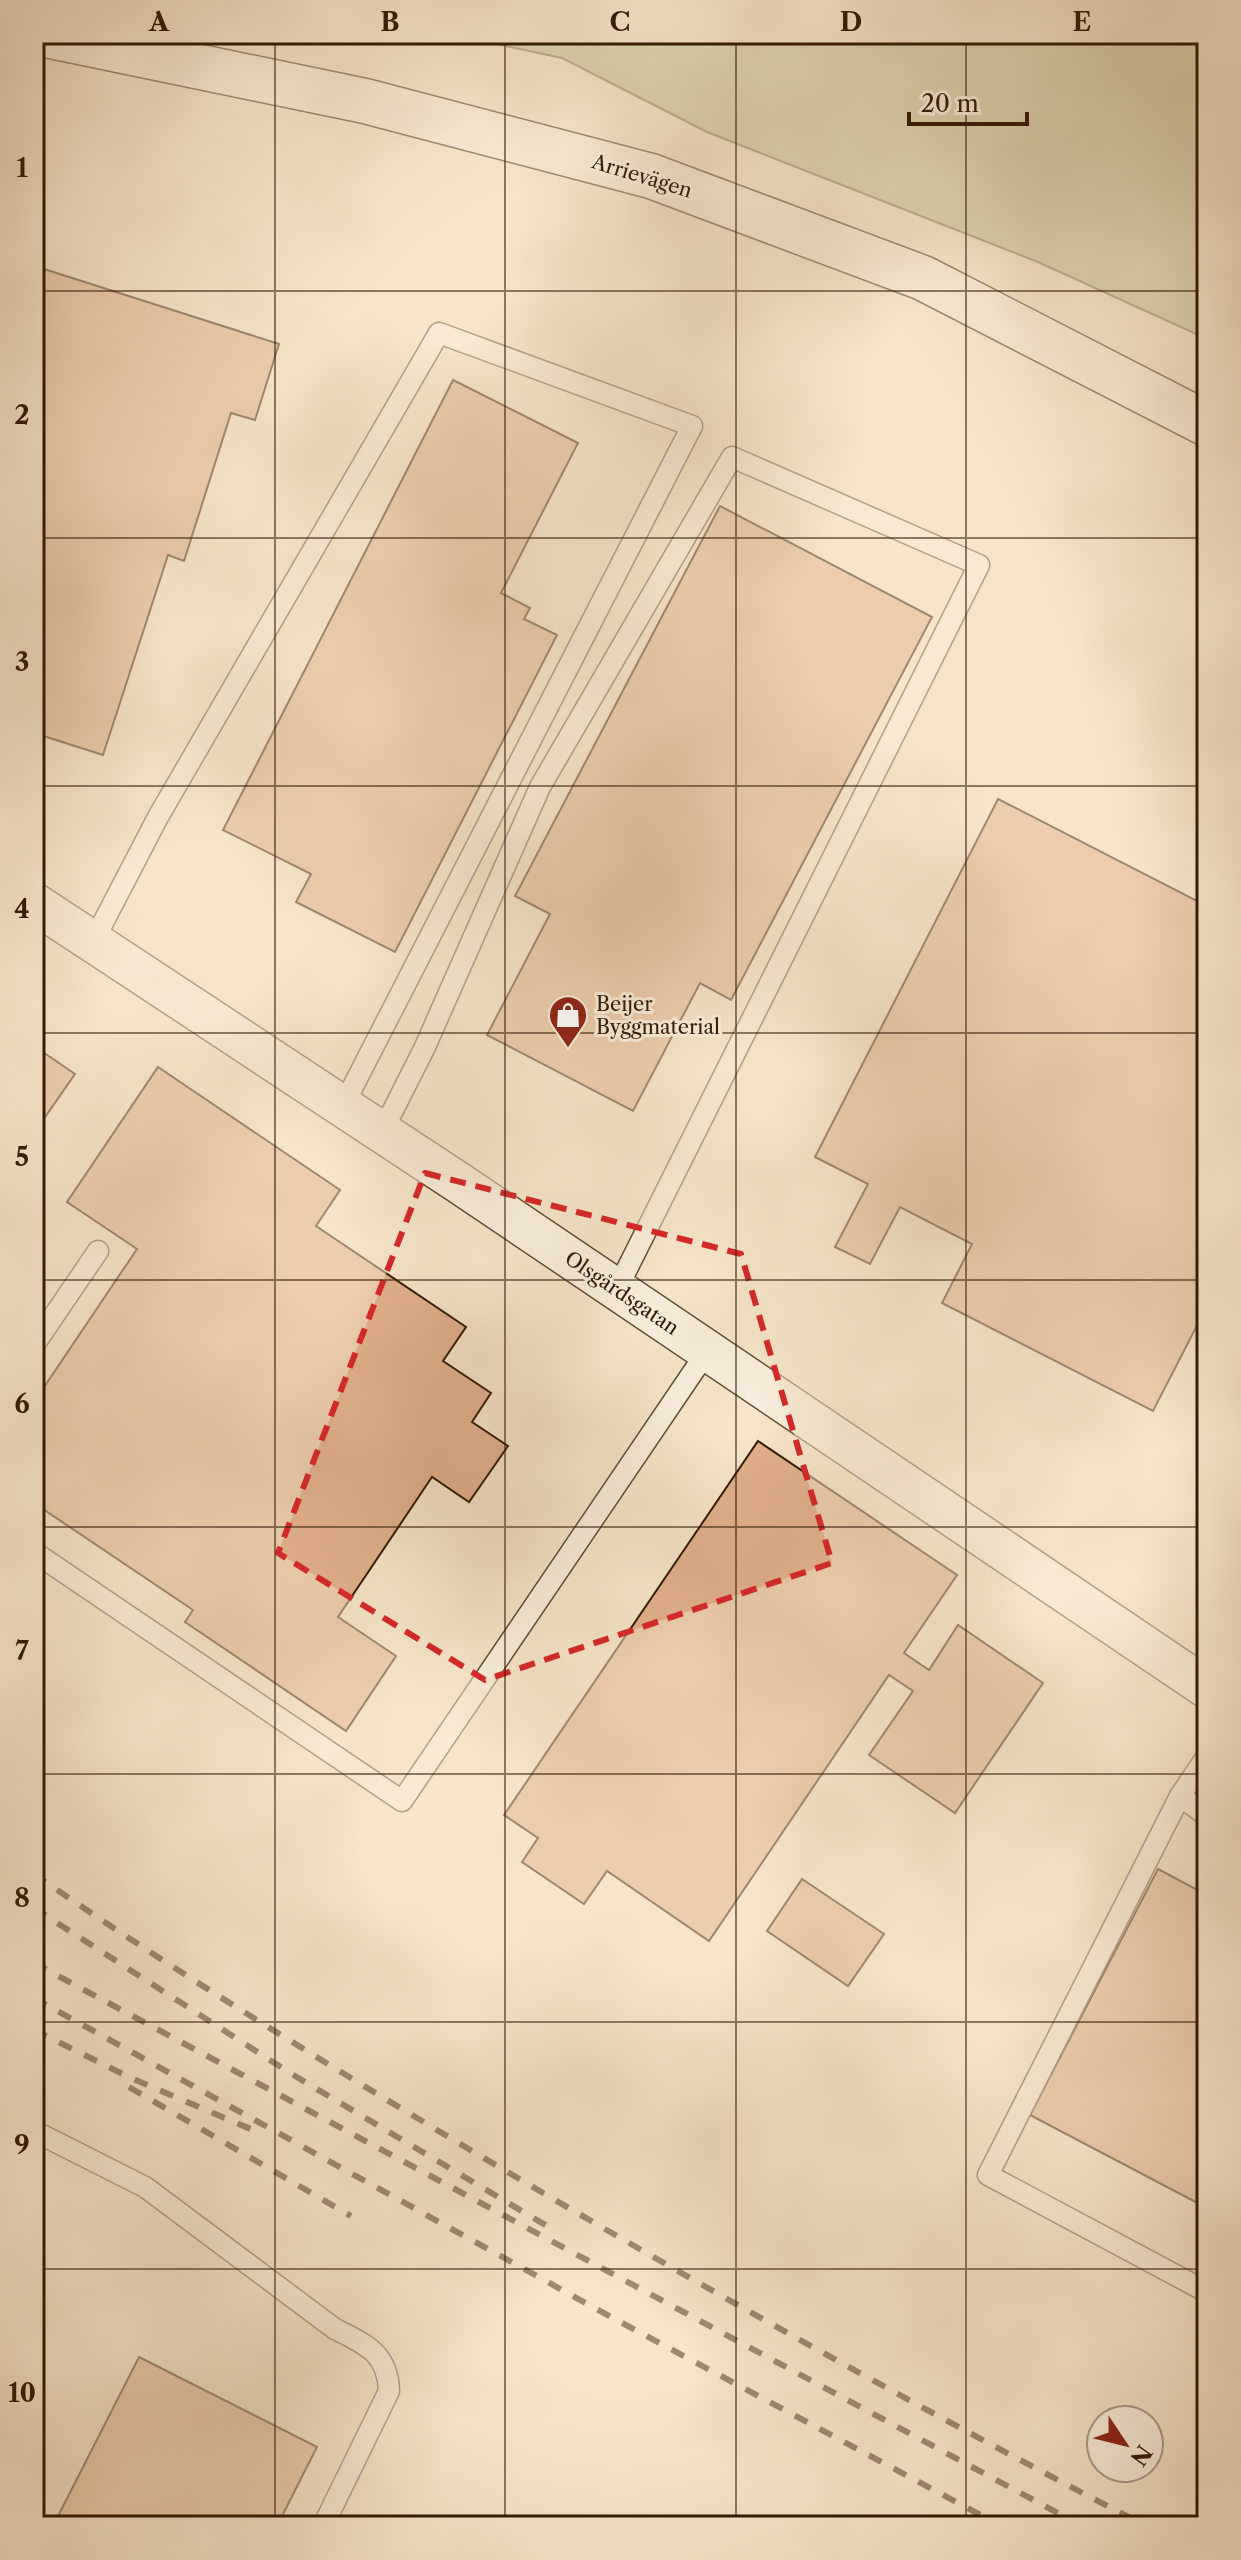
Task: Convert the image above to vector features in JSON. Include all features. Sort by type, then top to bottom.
[{"type":"main road","name":"Arrievägen","points":[[41,34],[365,101],[651,176],[923,278],[1207,424]]},
{"type":"street","name":"Olsgårdsgatan","points":[[34,903],[617,1289],[1207,1688]]},
{"type":"lane","points":[[93,942],[158,817],[439,333],[692,426],[343,1106]]},
{"type":"lane","points":[[382,1132],[424,1049],[540,787],[732,457],[979,565],[617,1289]]},
{"type":"lane","points":[[34,1345],[98,1251]]},
{"type":"lane","points":[[34,1552],[402,1801],[708,1350]]},
{"type":"lane","points":[[1207,1756],[1180,1796],[988,2175],[1207,2292]]},
{"type":"lane","points":[[1180,1796],[1207,1816]]},
{"type":"lane","points":[[34,2131],[145,2187],[335,2329],[364,2344],[384,2364],[389,2377],[389,2391],[323,2526]]},
{"type":"highlighted area","points":[[425,1173],[741,1254],[832,1563],[485,1680],[278,1553]]},
{"type":"green space","points":[[449,34],[1207,34],[1207,339],[1038,262],[707,132],[562,58]]},
{"type":"building","points":[[44,269],[279,344],[255,420],[231,413],[184,561],[168,555],[103,755],[34,733],[34,300]]},
{"type":"building","points":[[453,380],[578,443],[501,593],[530,608],[524,619],[557,635],[395,952],[296,902],[311,874],[223,830]]},
{"type":"building","points":[[720,506],[932,617],[731,1000],[700,983],[633,1111],[487,1035],[550,914],[515,896]]},
{"type":"building","points":[[998,799],[1207,906],[1207,1306],[1153,1411],[942,1303],[972,1244],[900,1207],[870,1264],[835,1247],[868,1184],[815,1157]]},
{"type":"building","points":[[34,1046],[75,1074],[34,1133]]},
{"type":"building","points":[[158,1067],[340,1190],[316,1226],[466,1327],[443,1361],[491,1393],[472,1422],[508,1446],[469,1502],[432,1477],[338,1617],[396,1656],[346,1731],[185,1622],[193,1610],[34,1503],[34,1402],[137,1249],[67,1202]]},
{"type":"building","points":[[758,1441],[957,1575],[904,1653],[929,1670],[958,1625],[1043,1683],[955,1813],[869,1755],[913,1691],[889,1675],[709,1941],[607,1871],[584,1904],[522,1862],[538,1838],[504,1815]]},
{"type":"building","points":[[1158,1869],[1207,1895],[1207,2208],[1030,2115]]},
{"type":"building","points":[[802,1879],[884,1934],[848,1986],[767,1931]]},
{"type":"building","points":[[139,2357],[317,2447],[277,2526],[53,2526]]},
{"type":"railway","points":[[34,1874],[248,2014],[550,2197],[889,2389],[1146,2526]]},
{"type":"railway","points":[[34,1908],[290,2073],[557,2232]]},
{"type":"railway","points":[[34,1963],[1082,2526]]},
{"type":"railway","points":[[34,1998],[611,2317],[1001,2526]]},
{"type":"railway","points":[[34,2030],[131,2078],[253,2130]]},
{"type":"railway","points":[[129,2087],[351,2216]]},
{"type":"place","name":"Beijer Byggmaterial","points":[[568,1049]]}]
